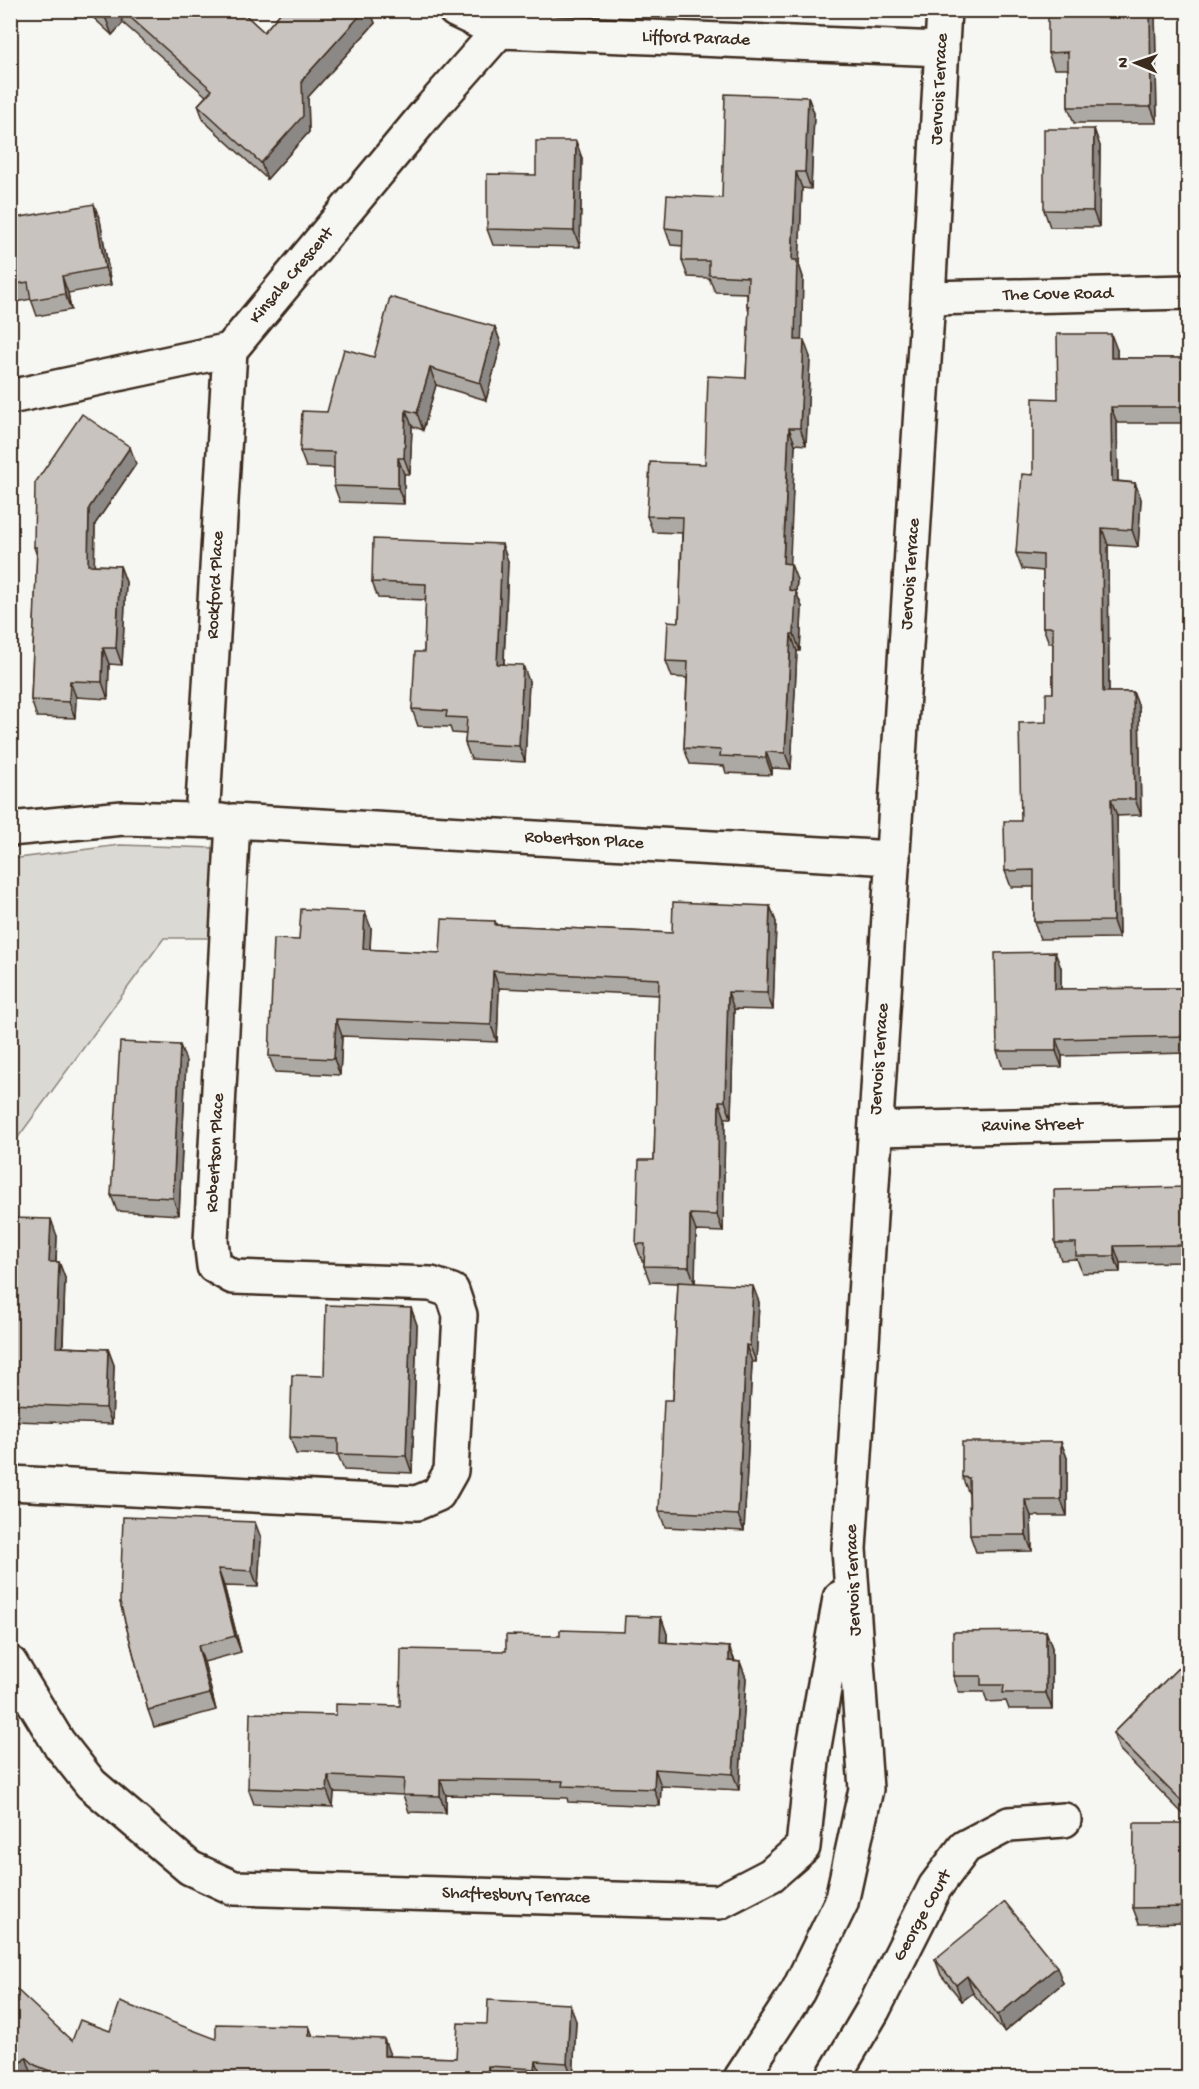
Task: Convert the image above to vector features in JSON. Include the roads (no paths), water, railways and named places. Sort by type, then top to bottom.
[{"type":"street","name":"Lifford Parade","points":[[455,10],[499,31],[942,49]]},
{"type":"street","name":"Jervois Terrace","points":[[741,2079],[798,1991],[841,1903],[866,1789],[849,1549],[944,10]]},
{"type":"street","name":"Kinsale Crescent","points":[[230,350],[426,114],[499,31]]},
{"type":"street","name":"The Cove Road","points":[[928,298],[1188,292]]},
{"type":"street","points":[[10,397],[230,350]]},
{"type":"street","name":"Rockford Place","points":[[218,821],[230,350]]},
{"type":"street","points":[[10,829],[123,818],[218,821]]},
{"type":"street","name":"Robertson Place","points":[[10,1483],[417,1503],[438,1494],[451,1471],[460,1316],[452,1291],[431,1284],[233,1277],[214,1266],[211,1241],[218,821],[893,858]]},
{"type":"street","name":"Ravine Street","points":[[876,1129],[1188,1122]]},
{"type":"street","name":"Shaftesbury Terrace","points":[[10,1663],[58,1742],[91,1784],[190,1868],[234,1888],[719,1902],[771,1875],[803,1847],[813,1752],[849,1549]]},
{"type":"street","name":"George Court","points":[[833,2079],[873,2010],[935,1887],[965,1846],[1009,1824],[1064,1820]]}]
